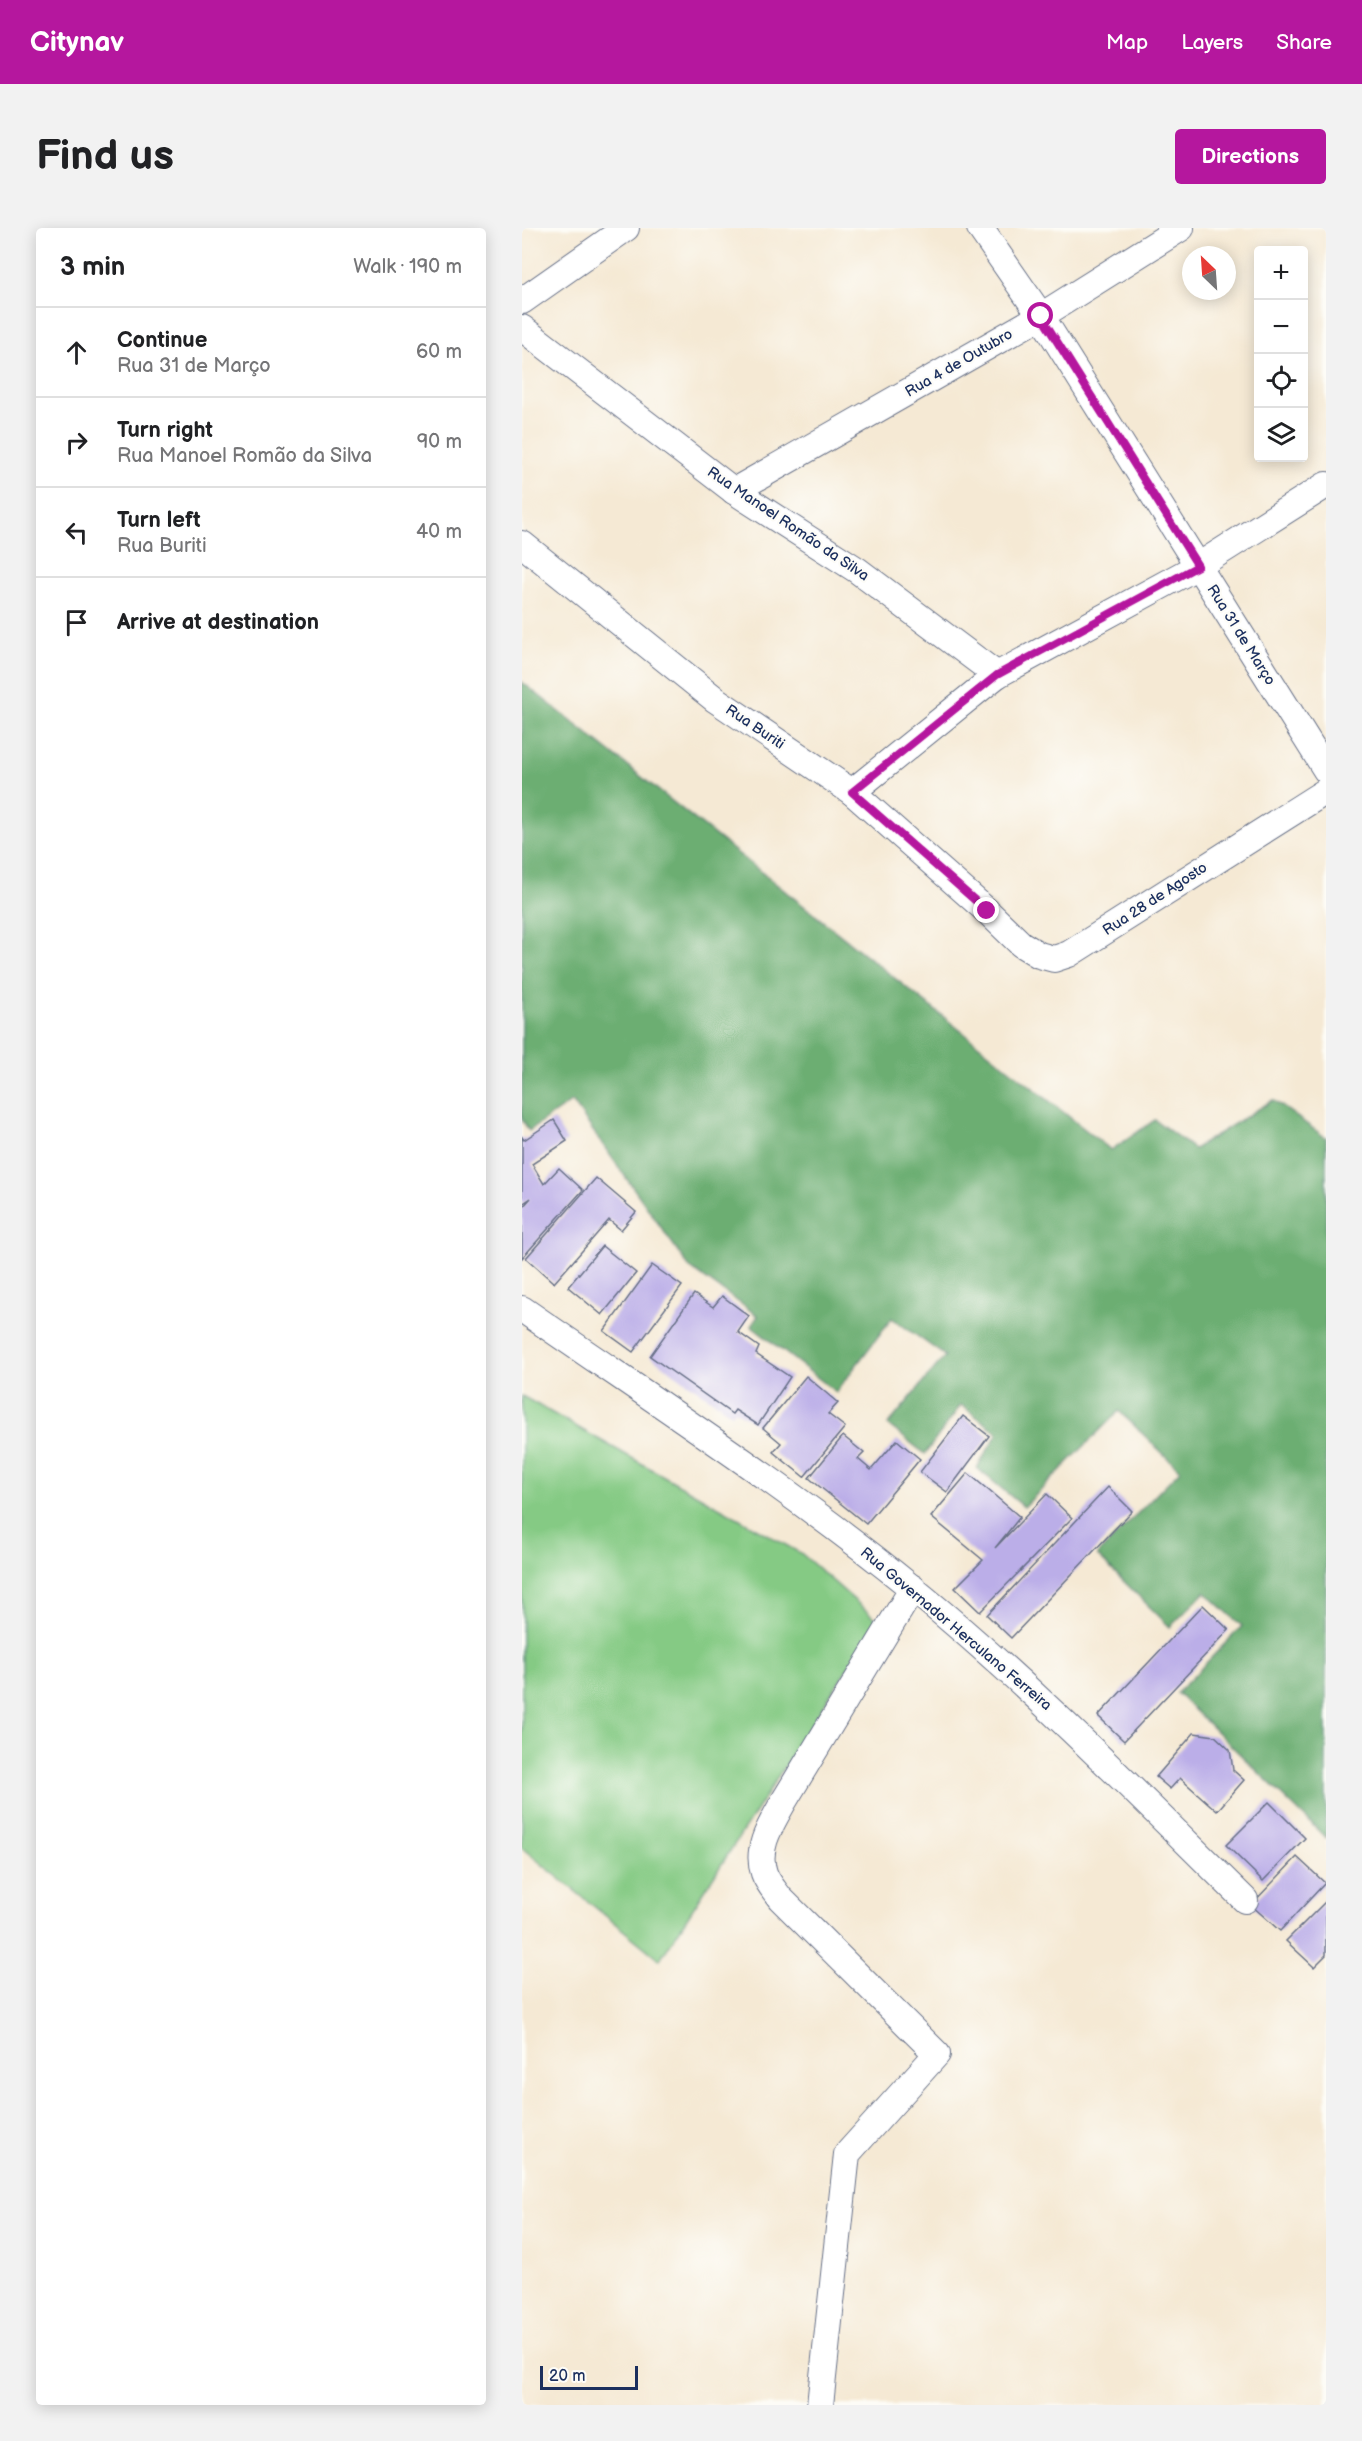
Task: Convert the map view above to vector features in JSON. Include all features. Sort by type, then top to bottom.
[{"type":"street","points":[[522,301],[626,228]]},
{"type":"street","name":"Rua 31 de Março","points":[[980,228],[1041,316],[1326,770]]},
{"type":"street","name":"Rua 4 de Outubro","points":[[734,490],[1041,316],[1181,228]]},
{"type":"street","name":"Rua Manoel Romão da Silva","points":[[522,328],[734,490],[857,570],[997,675]]},
{"type":"street","points":[[852,792],[997,675],[1198,566],[1326,485]]},
{"type":"street","name":"Rua Buriti","points":[[522,544],[716,700],[852,792],[987,911]]},
{"type":"street","name":"Rua 28 de Agosto","points":[[987,911],[1021,944],[1039,955],[1053,959],[1069,954],[1326,791]]},
{"type":"street","name":"Rua Governador Herculano Ferreira","points":[[522,1309],[811,1510],[913,1588],[1056,1713],[1245,1900]]},
{"type":"street","points":[[820,2405],[847,2154],[937,2054],[780,1898],[764,1874],[761,1852],[769,1827],[913,1588]]},
{"type":"green space","points":[[522,682],[1111,1150],[1155,1120],[1194,1149],[1273,1100],[1326,1138],[1326,1838],[1177,1693],[1242,1626],[1205,1592],[1170,1627],[1097,1555],[1180,1470],[1119,1411],[1024,1507],[977,1468],[998,1433],[961,1405],[925,1454],[888,1425],[945,1356],[892,1318],[836,1392],[751,1326],[758,1316],[689,1267],[572,1101],[529,1131],[522,1119]]},
{"type":"green space","points":[[522,1396],[802,1554],[878,1621],[660,1960],[522,1848]]},
{"type":"building","points":[[554,1120],[567,1141],[532,1164],[544,1184],[559,1168],[583,1190],[522,1258],[522,1208],[531,1198],[522,1204],[522,1137],[524,1140]]},
{"type":"building","points":[[596,1178],[636,1212],[621,1230],[609,1220],[554,1283],[526,1258]]},
{"type":"building","points":[[602,1246],[636,1273],[602,1315],[568,1287]]},
{"type":"building","points":[[652,1265],[682,1286],[633,1352],[604,1331]]},
{"type":"building","points":[[694,1294],[713,1307],[722,1296],[749,1316],[738,1332],[759,1347],[756,1354],[790,1377],[758,1425],[735,1410],[732,1414],[650,1356]]},
{"type":"building","points":[[806,1376],[838,1403],[828,1414],[845,1427],[804,1477],[773,1452],[781,1443],[763,1428]]},
{"type":"building","points":[[963,1416],[989,1436],[947,1492],[920,1472]]},
{"type":"building","points":[[843,1436],[864,1453],[858,1459],[871,1470],[897,1440],[920,1459],[866,1524],[809,1478]]},
{"type":"building","points":[[968,1473],[1020,1517],[995,1548],[1047,1494],[1072,1518],[980,1612],[955,1588],[983,1560],[931,1517]]},
{"type":"building","points":[[1108,1487],[1132,1511],[1011,1638],[987,1615]]},
{"type":"building","points":[[1203,1605],[1229,1630],[1124,1741],[1098,1716]]},
{"type":"building","points":[[1194,1733],[1215,1736],[1230,1750],[1233,1770],[1244,1780],[1217,1811],[1180,1778],[1170,1789],[1156,1777]]},
{"type":"building","points":[[1269,1802],[1305,1838],[1263,1881],[1226,1845]]},
{"type":"building","points":[[1297,1857],[1325,1883],[1280,1931],[1251,1905]]},
{"type":"building","points":[[1326,1901],[1326,1955],[1314,1967],[1286,1941]]},
{"type":"route","points":[[987,911],[852,792],[997,675],[1198,566],[1041,316]]}]
